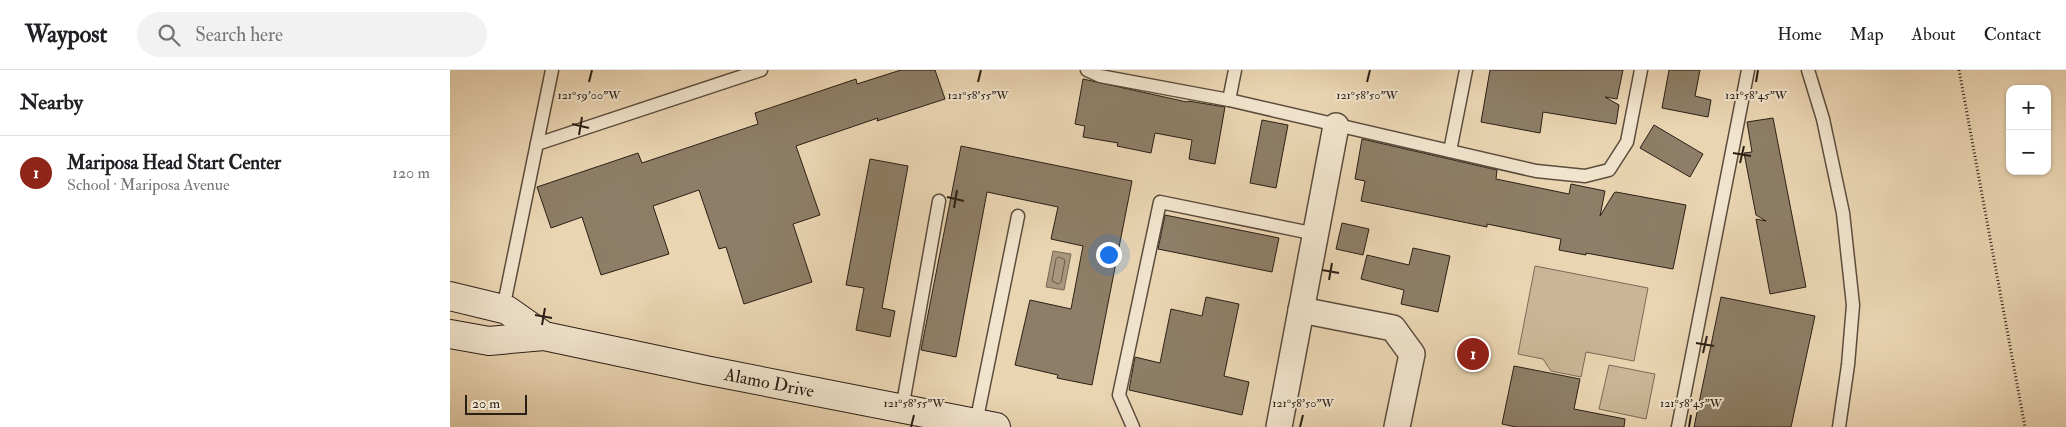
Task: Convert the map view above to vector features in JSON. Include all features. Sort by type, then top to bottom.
[{"type":"main road","name":"Alamo Drive","points":[[450,296],[504,310],[544,336]]},
{"type":"main road","points":[[450,314],[468,316],[504,310]]},
{"type":"main road","name":"Alamo Drive","points":[[450,334],[489,341],[544,336],[705,370],[986,425]]},
{"type":"street","points":[[1279,427],[1336,126]]},
{"type":"street","points":[[1301,310],[1393,328],[1412,354],[1397,427]]},
{"type":"lane","points":[[504,310],[552,70]]},
{"type":"lane","points":[[536,144],[762,70]]},
{"type":"lane","points":[[1086,70],[1100,76],[1229,100],[1536,171],[1584,176],[1609,170],[1627,142],[1641,70]]},
{"type":"lane","points":[[1229,100],[1235,70]]},
{"type":"lane","points":[[1450,151],[1466,70]]},
{"type":"lane","points":[[1678,427],[1748,70]]},
{"type":"lane","points":[[1808,70],[1823,119],[1842,213],[1853,305],[1848,365],[1839,427]]},
{"type":"lane","points":[[902,409],[939,201]]},
{"type":"lane","points":[[1133,427],[1119,395],[1160,202],[1316,234]]},
{"type":"lane","points":[[986,425],[1018,216]]},
{"type":"path","points":[[1959,70],[2025,427]]},
{"type":"shaded area","points":[[1535,266],[1648,288],[1634,361],[1586,352],[1581,377],[1551,371],[1543,359],[1518,354]]},
{"type":"shaded area","points":[[1609,365],[1655,374],[1646,419],[1599,409]]},
{"type":"water","points":[[1053,251],[1071,254],[1064,290],[1046,287]]},
{"type":"building","points":[[901,70],[935,70],[945,99],[877,121],[878,118],[796,146],[820,215],[793,224],[812,282],[744,304],[726,247],[719,249],[699,190],[653,206],[669,254],[601,275],[582,217],[551,228],[537,187],[638,153],[642,163],[758,124],[755,113],[856,79],[857,84]]},
{"type":"building","points":[[1490,70],[1623,70],[1617,99],[1605,97],[1619,105],[1616,124],[1543,112],[1540,133],[1481,122]]},
{"type":"building","points":[[1669,70],[1700,70],[1695,96],[1711,100],[1708,117],[1662,108]]},
{"type":"building","points":[[1083,79],[1187,102],[1225,107],[1215,164],[1189,159],[1192,140],[1155,133],[1151,153],[1117,146],[1118,143],[1083,137],[1085,126],[1075,124]]},
{"type":"building","points":[[1773,118],[1806,287],[1770,294],[1756,219],[1766,221],[1756,215],[1744,153],[1752,152],[1747,122]]},
{"type":"building","points":[[1262,120],[1288,125],[1276,188],[1250,183]]},
{"type":"building","points":[[1654,125],[1703,154],[1690,177],[1640,148]]},
{"type":"building","points":[[1362,139],[1497,170],[1496,179],[1569,194],[1571,184],[1605,191],[1600,216],[1616,192],[1686,205],[1673,269],[1559,250],[1561,239],[1487,224],[1487,227],[1361,201],[1365,181],[1355,179]]},
{"type":"building","points":[[961,146],[1132,181],[1092,385],[1057,378],[1058,375],[1015,365],[1030,300],[1071,309],[1083,246],[1051,239],[1058,207],[987,192],[956,357],[921,350]]},
{"type":"building","points":[[870,159],[908,166],[882,308],[895,311],[890,337],[856,330],[864,288],[846,285]]},
{"type":"building","points":[[1165,215],[1279,238],[1272,272],[1158,249]]},
{"type":"building","points":[[1342,223],[1369,229],[1363,255],[1336,249]]},
{"type":"building","points":[[1413,248],[1450,256],[1438,312],[1401,304],[1404,290],[1361,279],[1367,255],[1409,265]]},
{"type":"building","points":[[1206,297],[1239,304],[1224,376],[1249,382],[1242,415],[1129,390],[1135,357],[1160,363],[1171,309],[1202,316]]},
{"type":"building","points":[[1721,297],[1815,316],[1791,427],[1694,427]]},
{"type":"building","points":[[1514,366],[1580,379],[1574,409],[1625,419],[1624,427],[1516,427],[1502,424]]},
{"type":"place","name":"Mariposa Head Start Center","points":[[1473,354]]}]
